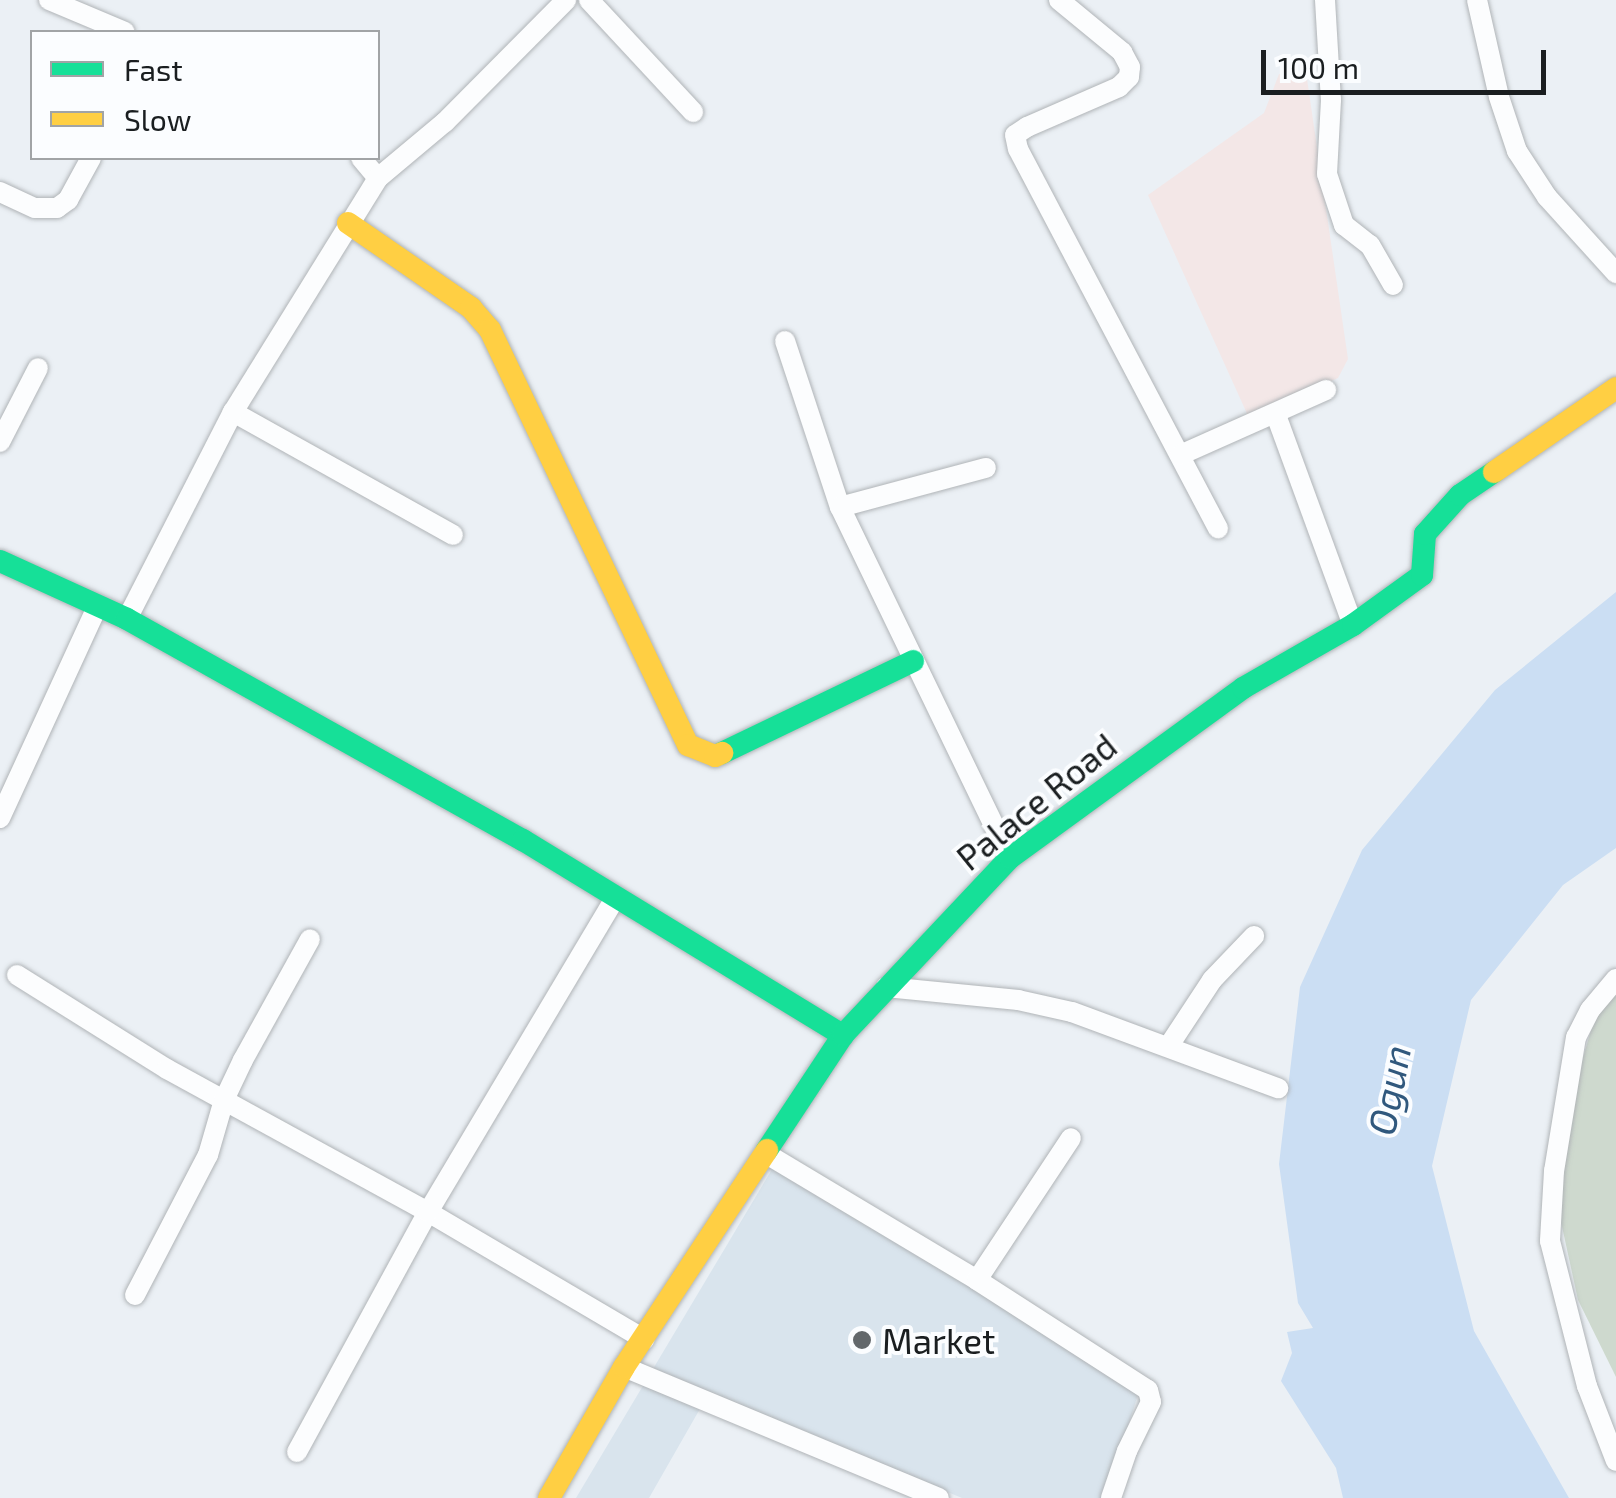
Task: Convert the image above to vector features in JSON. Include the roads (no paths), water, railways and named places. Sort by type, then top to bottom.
[{"type":"street","points":[[49,0],[120,30]]},
{"type":"street","points":[[127,619],[233,412],[378,178],[445,122],[566,0]]},
{"type":"street","points":[[589,0],[692,112]]},
{"type":"street","points":[[1059,0],[1122,52],[1130,66],[1129,77],[1120,87],[1027,126],[1015,136],[1018,149],[1218,529]]},
{"type":"street","points":[[1324,0],[1330,100],[1327,174],[1344,225],[1370,245],[1394,285]]},
{"type":"street","points":[[1477,0],[1499,97],[1517,151],[1547,198],[1616,274]]},
{"type":"street","points":[[0,192],[35,208],[57,208],[68,200],[90,160]]},
{"type":"street","points":[[363,160],[378,178]]},
{"type":"street","points":[[348,222],[471,308],[490,330],[688,744],[715,756],[912,661]]},
{"type":"street","points":[[785,342],[840,507],[1010,858]]},
{"type":"street","points":[[0,442],[38,368]]},
{"type":"street","name":"Palace Road","points":[[549,1498],[624,1367],[843,1035],[1010,858],[1244,688],[1353,624],[1422,575],[1426,534],[1460,495],[1616,388]]},
{"type":"street","points":[[1180,455],[1326,390]]},
{"type":"street","points":[[233,412],[453,535]]},
{"type":"street","points":[[1276,415],[1353,624]]},
{"type":"street","points":[[840,507],[986,468]]},
{"type":"street","points":[[0,561],[127,619],[616,897],[843,1035]]},
{"type":"street","points":[[0,818],[97,608]]},
{"type":"street","points":[[296,1452],[428,1212],[616,897]]},
{"type":"street","points":[[1168,1047],[1212,980],[1254,936]]},
{"type":"street","points":[[135,1295],[208,1155],[224,1100],[310,938]]},
{"type":"street","points":[[17,976],[224,1100],[428,1212],[644,1338]]},
{"type":"street","points":[[1616,979],[1590,1010],[1576,1037],[1554,1171],[1550,1241],[1587,1386],[1616,1461]]},
{"type":"street","points":[[886,987],[1018,1000],[1072,1012],[1278,1088]]},
{"type":"street","points":[[977,1280],[1071,1138]]},
{"type":"street","points":[[766,1153],[977,1280],[1152,1396],[1111,1498]]},
{"type":"street","points":[[624,1367],[939,1498]]},
{"type":"water","name":"Ogun","points":[[1616,592],[1616,848],[1563,885],[1471,1000],[1432,1166],[1474,1331],[1569,1498],[1343,1498],[1336,1468],[1281,1381],[1292,1353],[1287,1332],[1313,1328],[1298,1303],[1279,1164],[1300,987],[1362,850],[1495,690]]},
{"type":"place","name":"Market","points":[[862,1340]]}]
